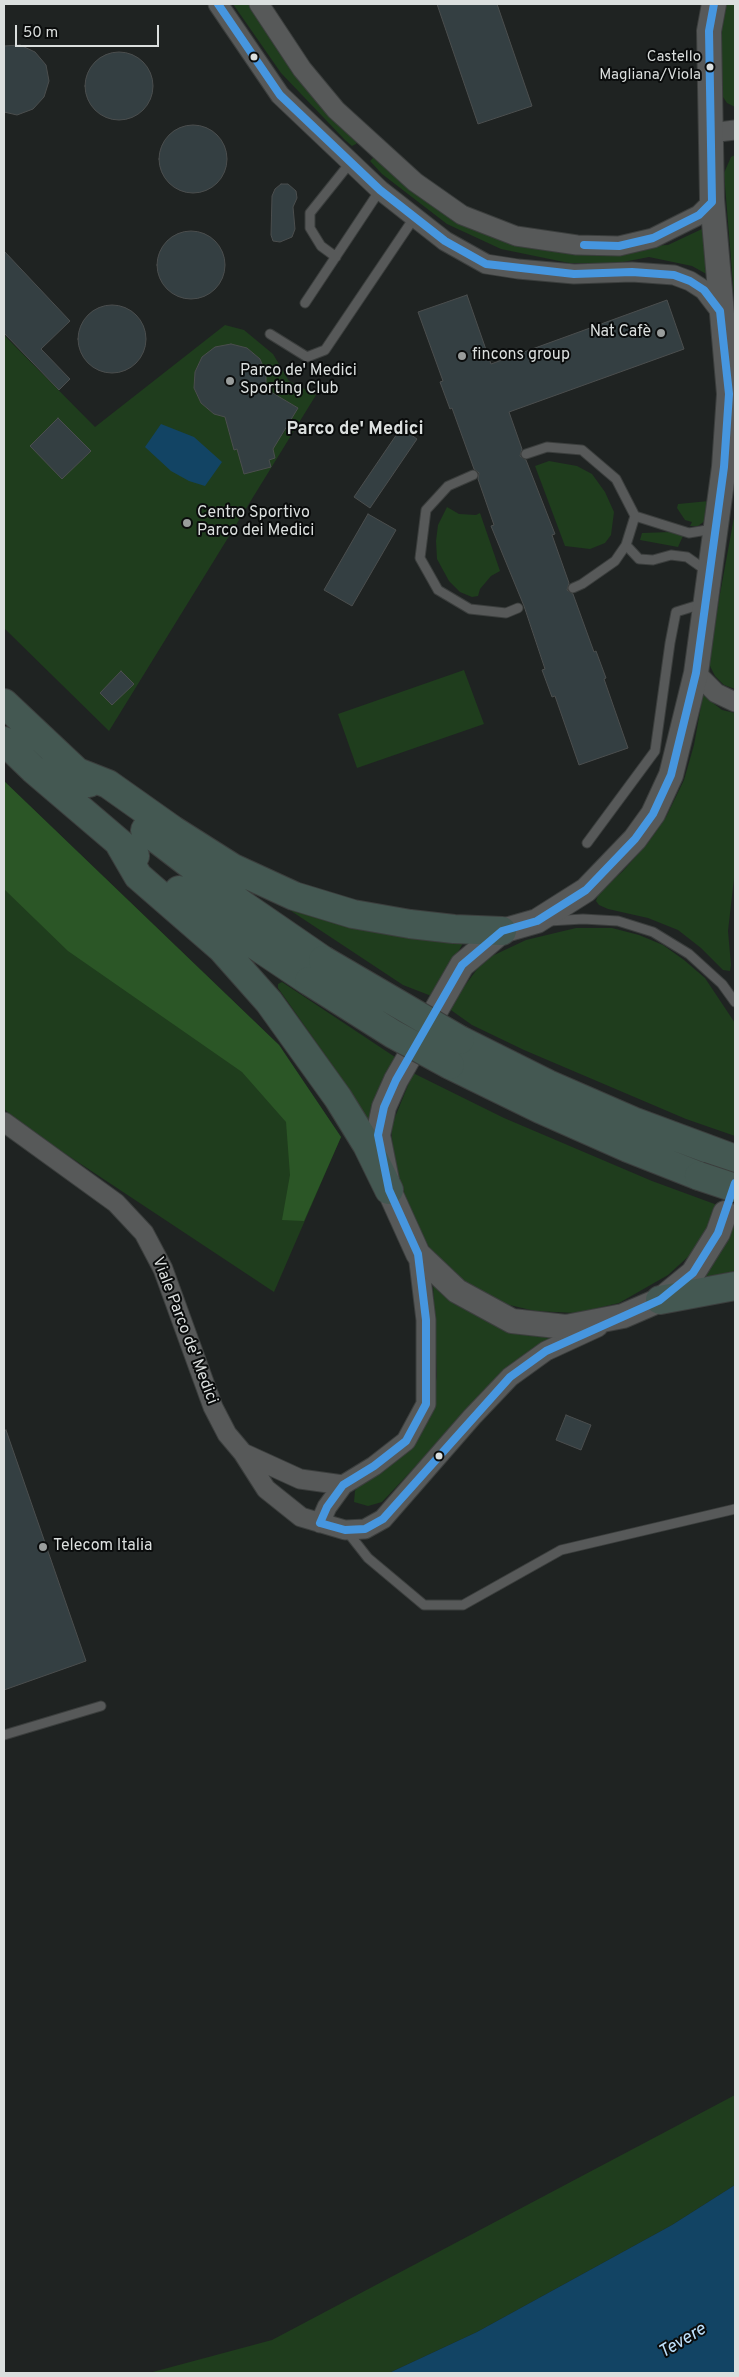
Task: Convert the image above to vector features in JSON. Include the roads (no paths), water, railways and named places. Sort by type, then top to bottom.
[{"type":"highway","points":[[4,703],[75,771],[166,847],[243,905],[316,971],[393,1034],[450,1066],[549,1113],[628,1148],[735,1188]]},
{"type":"highway","points":[[4,741],[120,845],[231,929],[557,1088],[633,1121],[735,1159]]},
{"type":"highway","points":[[75,771],[108,784],[173,830],[233,868],[294,896],[354,914],[410,924],[454,929],[502,931]]},
{"type":"highway","points":[[120,845],[138,876],[222,948],[269,1002],[338,1098],[367,1145],[389,1190]]},
{"type":"highway","points":[[660,1300],[735,1286]]},
{"type":"street","points":[[218,4],[280,95],[350,164],[414,218],[445,241],[486,264],[574,274],[632,272],[674,275],[690,281],[704,290],[720,311]]},
{"type":"street","points":[[259,4],[302,69],[336,110],[415,182],[462,215],[516,236],[577,245],[620,246],[653,238],[699,215],[712,202]]},
{"type":"street","points":[[320,1523],[327,1507],[343,1484],[374,1466],[406,1441],[426,1404],[426,1320],[418,1254],[389,1190],[378,1135],[384,1108],[396,1080],[462,965],[502,931],[537,921],[586,890],[635,839],[653,814],[671,775],[696,673],[732,394],[720,311],[712,202],[709,31],[714,4]]},
{"type":"street","points":[[710,133],[735,130]]},
{"type":"street","points":[[350,164],[370,141]]},
{"type":"street","points":[[696,673],[716,693],[735,702]]},
{"type":"street","name":"Viale Parco de' Medici","points":[[4,1122],[116,1203],[144,1233],[163,1269],[213,1407],[228,1434],[243,1453],[266,1490],[301,1517],[320,1523],[345,1530],[365,1529],[383,1519],[460,1430],[510,1377],[546,1351],[623,1316]]},
{"type":"street","points":[[418,1254],[457,1291],[512,1321],[566,1327],[623,1316],[660,1300],[693,1273],[718,1234],[725,1213]]},
{"type":"street","name":"Viale Parco de' Medici","points":[[243,1453],[300,1479],[343,1484]]},
{"type":"lane","points":[[336,257],[321,246],[310,228],[310,213],[350,164]]},
{"type":"lane","points":[[304,303],[380,190]]},
{"type":"lane","points":[[270,334],[307,357],[325,350],[414,218]]},
{"type":"lane","points":[[526,454],[547,447],[582,450],[616,479],[635,516],[626,545],[615,561],[582,584],[573,588]]},
{"type":"lane","points":[[473,476],[448,486],[426,510],[420,558],[438,590],[470,609],[506,612],[518,608]]},
{"type":"lane","points":[[635,516],[689,533],[714,529]]},
{"type":"lane","points":[[626,545],[640,559],[653,560],[671,555],[687,557],[708,573]]},
{"type":"lane","points":[[587,843],[655,751],[676,612],[705,603]]},
{"type":"lane","points":[[537,921],[583,919],[618,921],[653,932],[689,954],[722,984],[735,1002]]},
{"type":"lane","points":[[345,1530],[368,1558],[424,1605],[463,1605],[561,1550],[735,1508]]},
{"type":"lane","points":[[4,1735],[101,1706]]},
{"type":"water","points":[[161,424],[194,437],[222,462],[205,486],[189,481],[171,471],[145,447]]},
{"type":"water","name":"Tevere","points":[[735,2185],[735,2373],[389,2373],[477,2332],[672,2225]]},
{"type":"place","name":"Castello Magliana/Viola","points":[[710,67]]},
{"type":"place","name":"Nat Cafè","points":[[661,333]]},
{"type":"place","name":"fincons group","points":[[462,356]]},
{"type":"place","name":"Parco de' Medici Sporting Club","points":[[230,381]]},
{"type":"place","name":"Centro Sportivo Parco dei Medici","points":[[187,523]]},
{"type":"place","name":"Telecom Italia","points":[[43,1547]]},
{"type":"district","name":"Parco de' Medici","points":[[355,430]]}]
